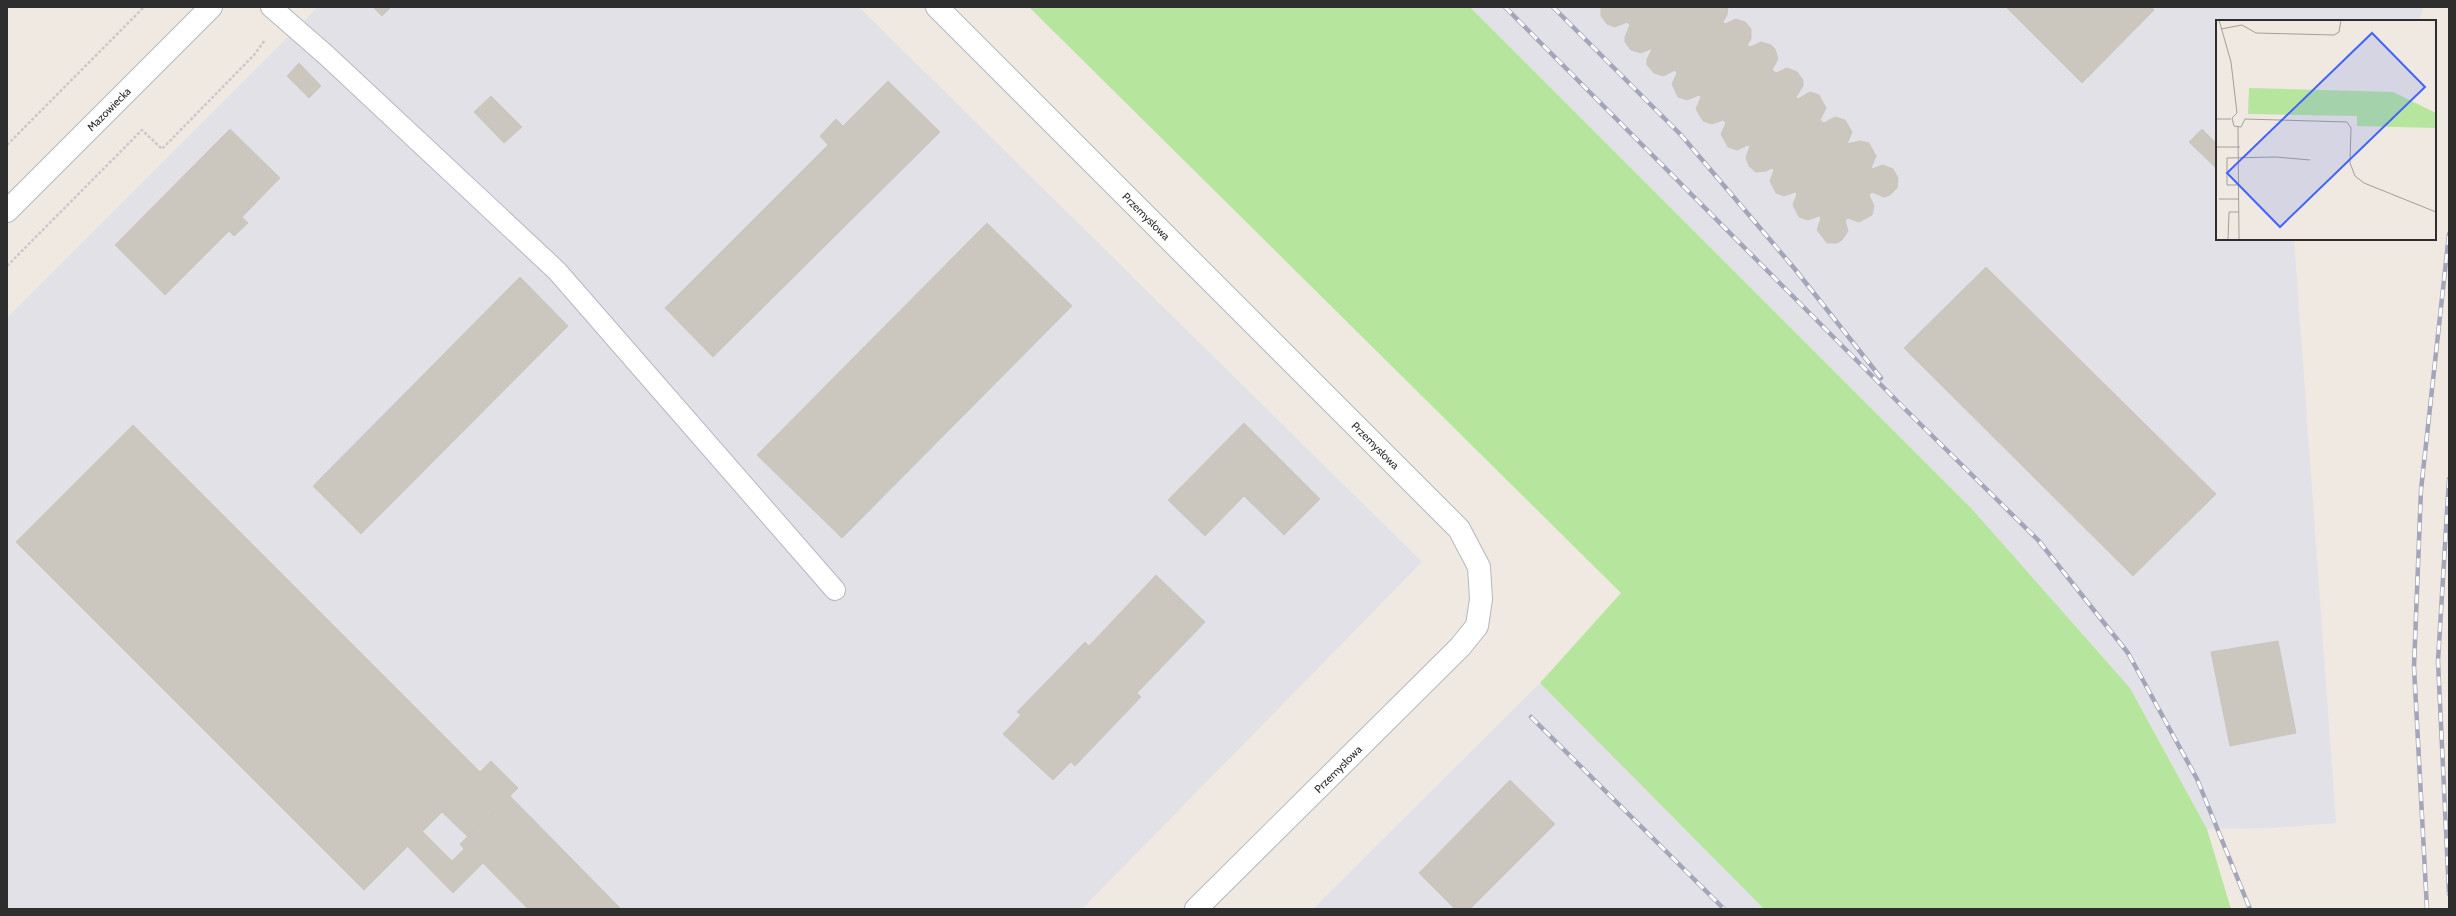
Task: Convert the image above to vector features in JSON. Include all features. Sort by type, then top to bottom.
[{"type":"street","name":"Mazowiecka","points":[[8,209],[211,7]]},
{"type":"street","name":"Przemysłowa","points":[[937,7],[1459,529],[1479,567],[1481,599],[1477,626],[1460,648],[1196,909]]},
{"type":"lane","points":[[277,12],[326,55],[557,272],[835,590]]},
{"type":"path","points":[[7,145],[144,7]]},
{"type":"path","points":[[7,266],[142,130],[162,149],[254,55],[277,12]]},
{"type":"shaded area","points":[[318,7],[859,7],[1422,562],[1082,909],[7,909],[7,318]]},
{"type":"shaded area","points":[[1470,7],[2423,7],[2420,20],[2216,20],[2216,240],[2294,240],[2336,823],[2273,828],[2207,829],[2130,688],[1972,509]]},
{"type":"shaded area","points":[[1540,683],[1764,909],[1313,909]]},
{"type":"green space","points":[[1029,7],[1470,7],[1972,509],[2130,688],[2207,829],[2231,909],[1764,909],[1540,683],[1621,593]]},
{"type":"building","points":[[373,7],[391,7],[382,16]]},
{"type":"building","points":[[1601,7],[1728,7],[1727,15],[1723,22],[1725,24],[1736,19],[1745,22],[1751,29],[1751,39],[1747,45],[1750,47],[1761,42],[1771,45],[1775,49],[1778,59],[1772,70],[1776,73],[1787,68],[1797,72],[1803,80],[1803,86],[1796,97],[1798,99],[1810,92],[1819,95],[1826,108],[1820,120],[1824,123],[1835,117],[1845,120],[1852,132],[1847,144],[1860,141],[1869,143],[1876,156],[1871,168],[1872,169],[1883,165],[1893,169],[1898,178],[1897,188],[1890,195],[1884,197],[1872,192],[1869,195],[1874,206],[1872,215],[1859,222],[1848,218],[1845,220],[1848,231],[1842,240],[1837,243],[1827,243],[1817,230],[1821,218],[1819,216],[1808,220],[1799,217],[1793,205],[1797,194],[1795,192],[1784,196],[1776,193],[1770,181],[1774,170],[1772,168],[1766,171],[1756,172],[1749,166],[1746,157],[1750,146],[1748,145],[1737,150],[1728,147],[1721,134],[1726,123],[1723,120],[1712,124],[1703,121],[1696,109],[1701,97],[1699,95],[1687,100],[1678,97],[1672,84],[1677,73],[1675,70],[1663,76],[1654,73],[1647,65],[1647,59],[1653,48],[1641,53],[1631,50],[1625,42],[1625,37],[1630,25],[1627,22],[1615,27],[1607,24],[1601,16]]},
{"type":"building","points":[[2006,7],[2151,7],[2154,10],[2082,83]]},
{"type":"building","points":[[299,63],[321,86],[309,98],[287,76]]},
{"type":"building","points":[[888,81],[940,132],[713,357],[665,308],[828,145],[820,136],[836,119],[843,126]]},
{"type":"building","points":[[491,96],[522,127],[504,143],[474,112]]},
{"type":"building","points":[[230,129],[280,178],[242,217],[248,223],[234,236],[229,231],[165,295],[115,245]]},
{"type":"building","points":[[2202,129],[2216,143],[2216,168],[2189,142]]},
{"type":"building","points":[[987,223],[1072,306],[842,538],[757,455]]},
{"type":"building","points":[[1986,267],[2216,494],[2133,576],[1904,348]]},
{"type":"building","points":[[520,277],[568,326],[361,534],[313,486]]},
{"type":"building","points":[[1244,423],[1320,499],[1284,535],[1244,496],[1205,536],[1168,500]]},
{"type":"building","points":[[133,425],[205,497],[88,614],[16,542]]},
{"type":"building","points":[[205,497],[480,772],[491,761],[518,788],[468,837],[442,812],[364,890],[88,614]]},
{"type":"building","points":[[1156,575],[1205,622],[1137,693],[1141,697],[1075,766],[1071,762],[1053,780],[1003,734],[1021,715],[1017,712],[1085,642],[1089,646]]},
{"type":"building","points":[[2278,641],[2296,733],[2230,746],[2211,652]]},
{"type":"building","points":[[1510,780],[1555,824],[1470,909],[1455,909],[1419,873]]},
{"type":"building","points":[[510,796],[621,909],[528,909],[483,863],[453,893],[407,846],[422,831],[452,861],[464,849],[460,844]]},
{"type":"railway","points":[[1505,7],[1905,409],[2038,540],[2128,653],[2197,779],[2250,909]]},
{"type":"railway","points":[[1553,7],[1681,135],[1794,268],[1881,378]]},
{"type":"railway","points":[[2427,909],[2414,667],[2421,490],[2449,234]]},
{"type":"railway","points":[[2449,479],[2438,661],[2449,894]]},
{"type":"railway","points":[[1531,717],[1724,909]]}]
